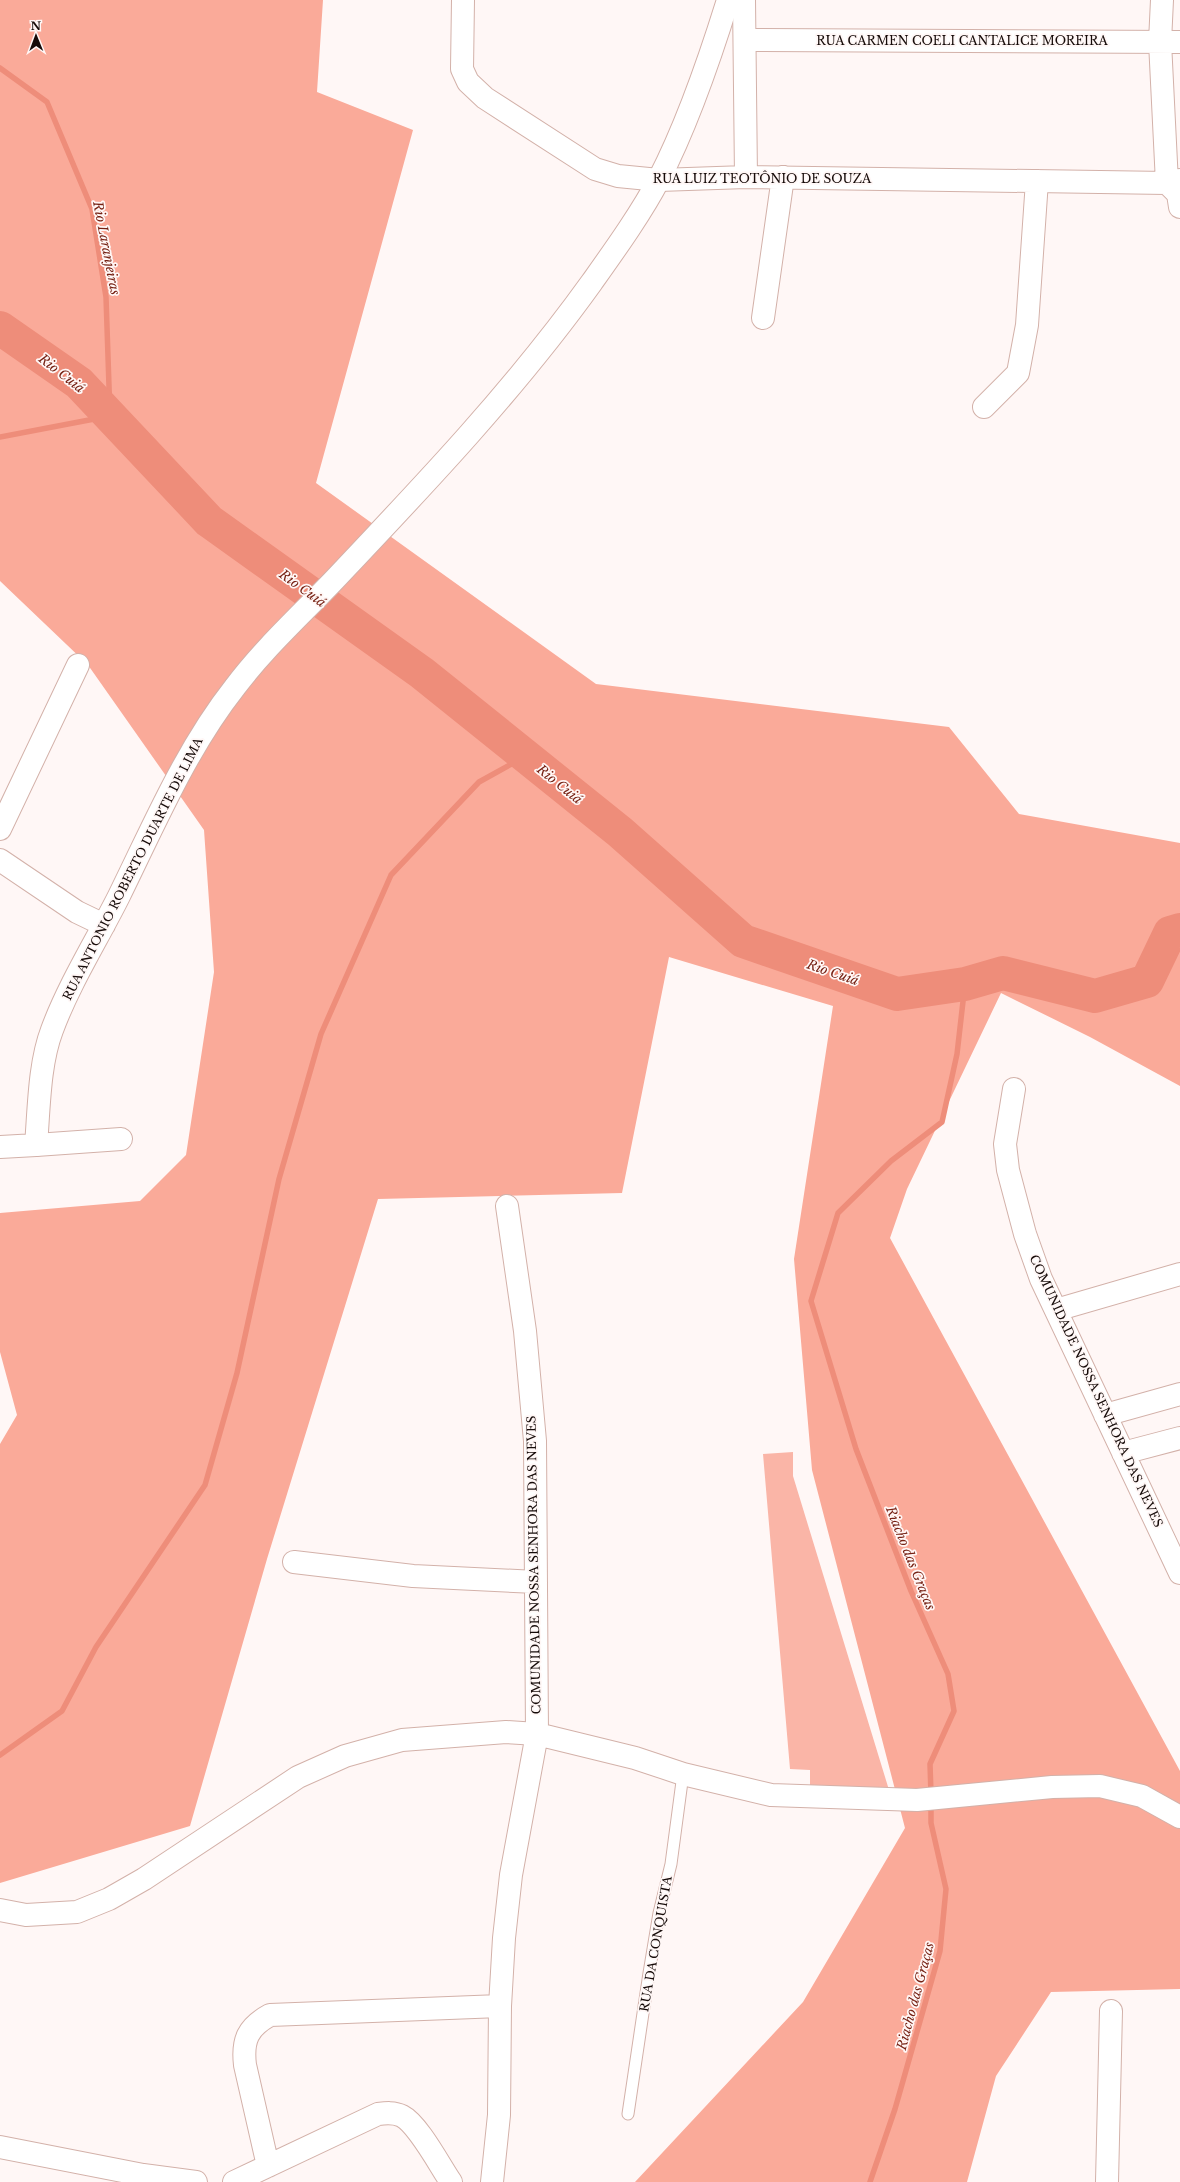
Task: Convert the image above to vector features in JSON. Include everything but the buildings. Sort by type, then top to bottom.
[{"type":"street","name":"RUA LUIZ TEOTÔNIO DE SOUZA","points":[[463,0],[462,69],[468,82],[485,98],[595,169],[618,176],[659,180],[784,177],[1174,182]]},
{"type":"street","name":"RUA ANTONIO ROBERTO DUARTE DE LIMA","points":[[36,1145],[45,1055],[51,1031],[72,986],[101,933],[182,770],[206,728],[234,687],[270,646],[337,577],[505,395],[548,342],[609,259],[659,180],[694,98],[728,0]]},
{"type":"street","points":[[744,0],[746,177]]},
{"type":"street","points":[[1162,0],[1170,42],[1174,182],[1180,207]]},
{"type":"street","name":"RUA CARMEN COELI CANTALICE MOREIRA","points":[[745,40],[1170,42]]},
{"type":"street","points":[[763,318],[784,177]]},
{"type":"street","points":[[984,407],[1018,373],[1027,325],[1037,181]]},
{"type":"street","points":[[0,829],[78,664]]},
{"type":"street","points":[[0,860],[77,912],[101,933]]},
{"type":"street","name":"COMUNIDADE NOSSA SENHORA DAS NEVES","points":[[1014,1089],[1005,1144],[1008,1170],[1025,1234],[1041,1278],[1123,1453],[1177,1560]]},
{"type":"street","points":[[0,1147],[121,1139]]},
{"type":"street","name":"COMUNIDADE NOSSA SENHORA DAS NEVES","points":[[492,2182],[499,2115],[500,2006],[504,1938],[511,1875],[536,1734],[535,1441],[525,1331],[507,1206]]},
{"type":"street","points":[[1056,1310],[1180,1274]]},
{"type":"street","points":[[1105,1415],[1180,1394]]},
{"type":"street","points":[[1123,1453],[1180,1438]]},
{"type":"street","points":[[294,1562],[413,1576],[536,1582]]},
{"type":"street","points":[[0,1910],[26,1915],[77,1912],[109,1899],[144,1879],[298,1777],[345,1756],[402,1740],[506,1732],[536,1734],[635,1758],[683,1774],[770,1795],[917,1800],[1052,1787],[1100,1786],[1142,1796],[1180,1817]]},
{"type":"street","points":[[268,2166],[245,2065],[243,2049],[246,2039],[259,2021],[270,2016],[500,2006]]},
{"type":"street","points":[[1107,2182],[1110,2011]]},
{"type":"street","points":[[234,2182],[378,2114],[389,2112],[400,2115],[413,2125],[451,2182]]},
{"type":"street","points":[[0,2147],[143,2179],[196,2182]]},
{"type":"lane","name":"RUA DA CONQUISTA","points":[[628,2114],[659,1913],[671,1864],[683,1774]]},
{"type":"shaded area","points":[[0,0],[323,0],[317,92],[413,130],[316,483],[596,684],[949,727],[1019,814],[1180,843],[1180,1086],[1090,1037],[1001,993],[907,1189],[890,1238],[1180,1771],[1180,1989],[1051,1992],[996,2076],[967,2182],[635,2182],[803,2002],[905,1828],[812,1470],[794,1259],[833,1006],[669,957],[622,1193],[378,1199],[267,1559],[190,1826],[0,1883],[0,1444],[17,1415],[0,1352],[0,1213],[140,1201],[186,1155],[214,972],[204,830],[88,665],[0,581]]},
{"type":"shaded area","points":[[793,1452],[793,1476],[889,1790],[810,1786],[810,1770],[790,1769],[763,1454]]},
{"type":"waterway","name":"Rio Laranjeiras","points":[[0,68],[47,102],[92,209],[106,297],[110,416],[0,437]]},
{"type":"waterway","name":"Rio Cuiá","points":[[0,328],[79,383],[209,521],[422,673],[620,832],[743,941],[897,994],[965,984],[1003,973],[1095,996],[1147,981],[1170,933],[1180,930]]},
{"type":"waterway","points":[[0,1755],[62,1711],[96,1647],[205,1485],[237,1373],[279,1179],[321,1034],[391,875],[479,782],[526,756]]},
{"type":"waterway","name":"Riacho das Graças","points":[[931,1794],[930,1764],[954,1711],[948,1674],[911,1591],[856,1449],[811,1301],[838,1213],[891,1161],[942,1122],[957,1054],[965,984]]},
{"type":"waterway","name":"Riacho das Graças","points":[[870,2182],[895,2109],[940,1951],[946,1889],[931,1823],[931,1803]]}]
